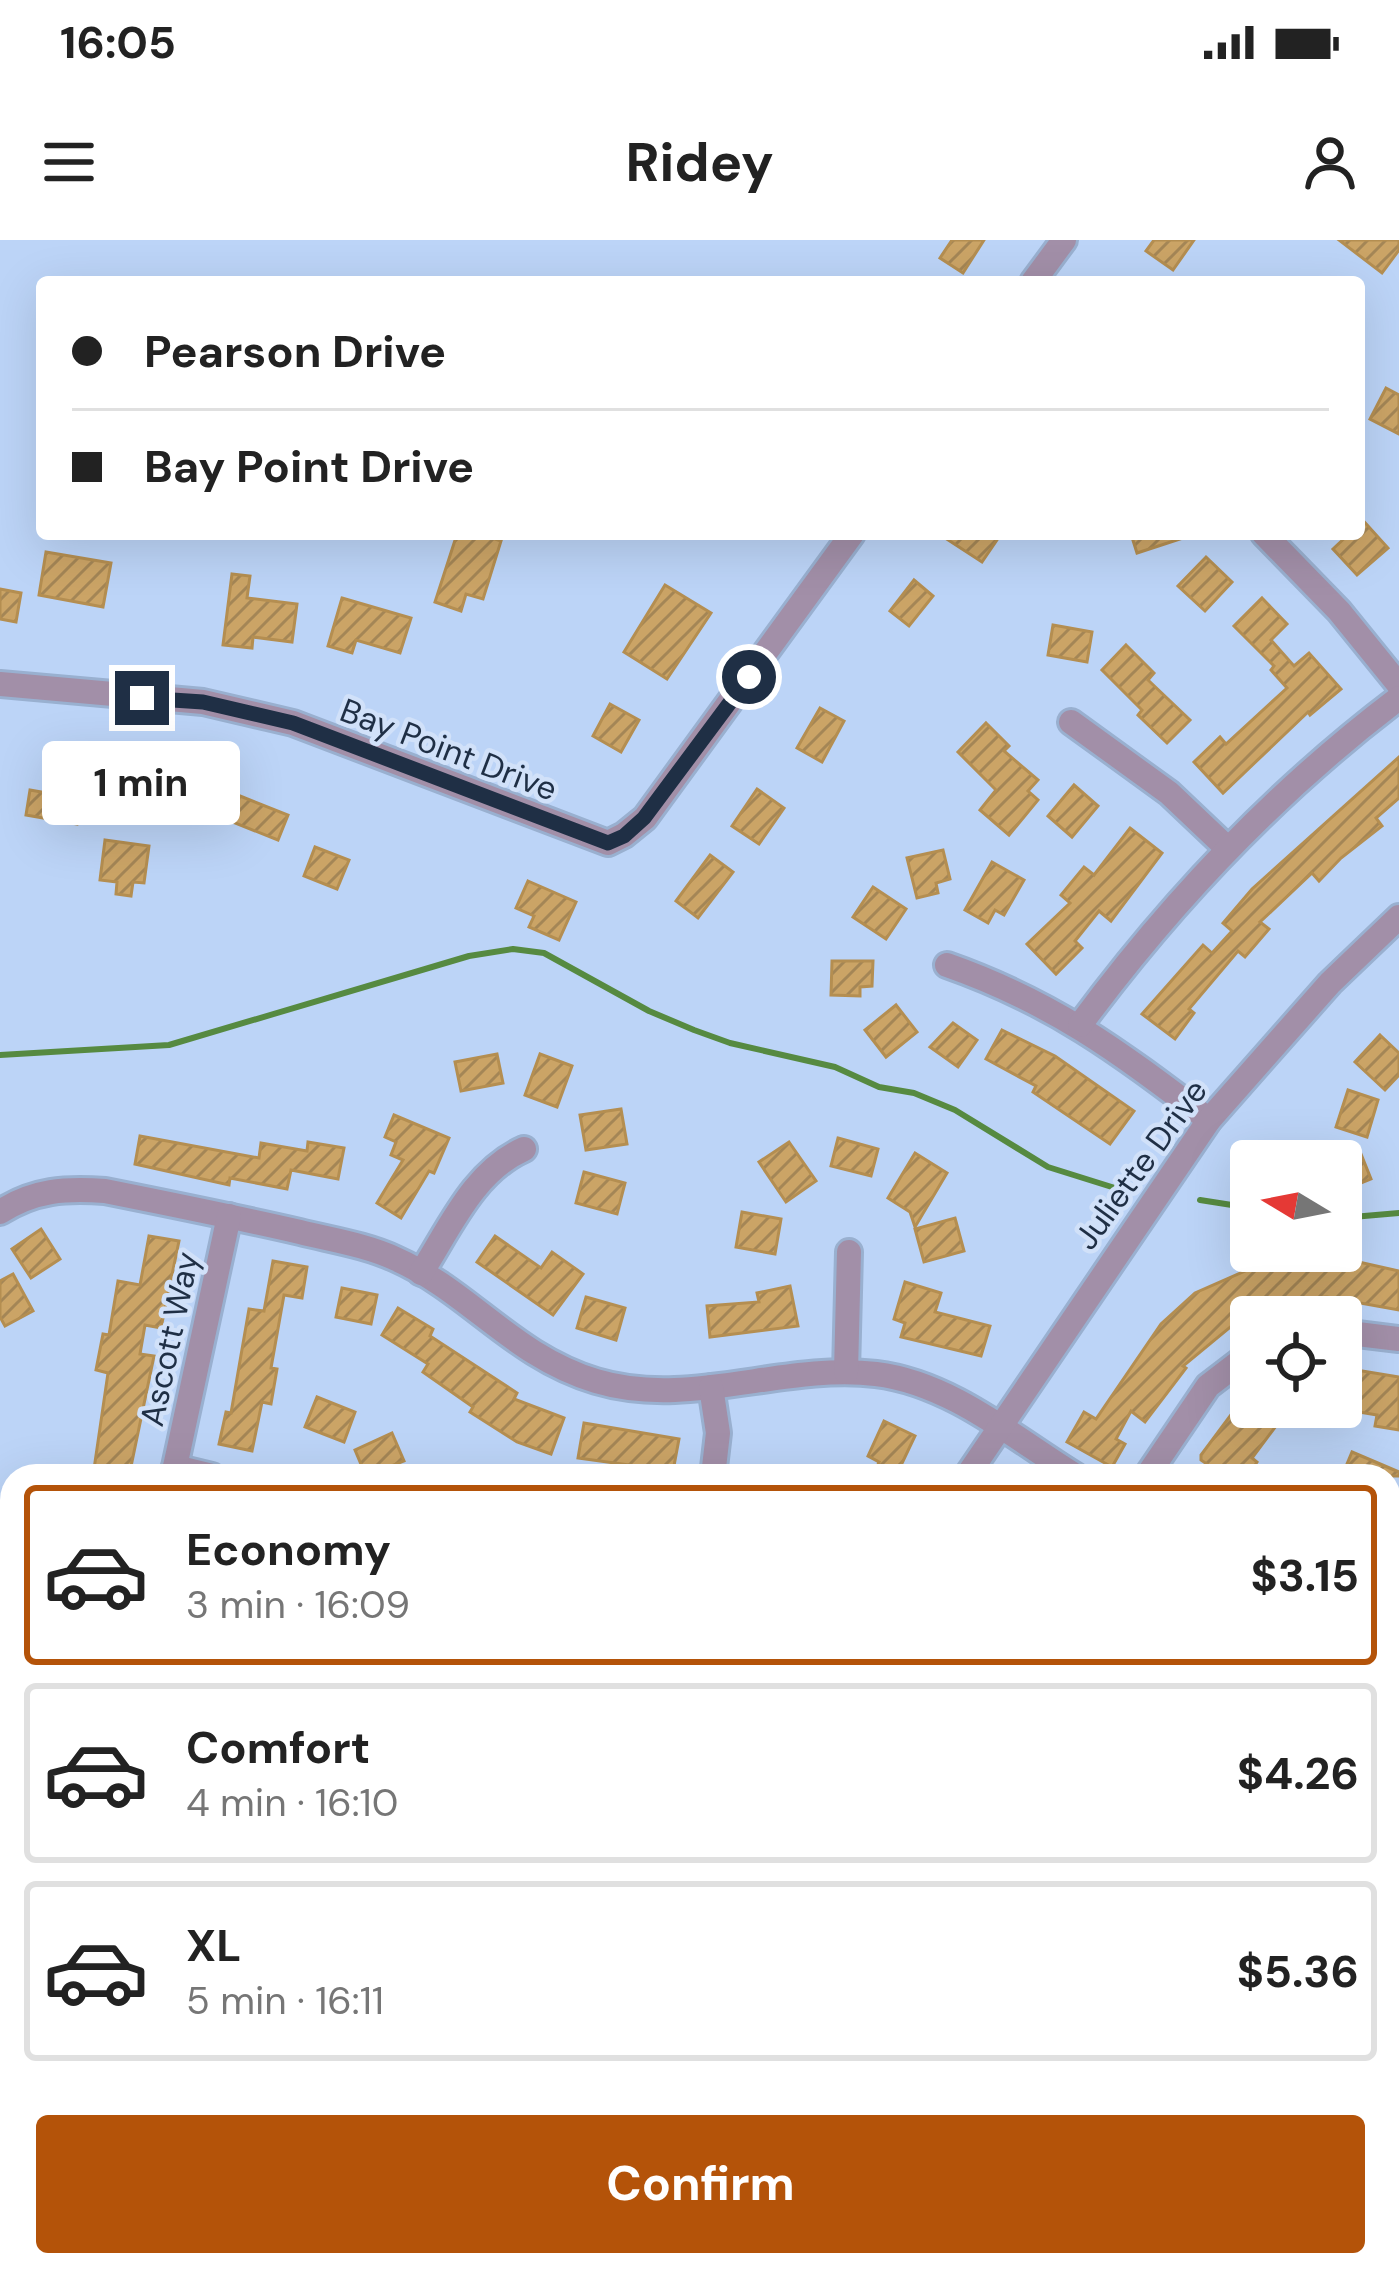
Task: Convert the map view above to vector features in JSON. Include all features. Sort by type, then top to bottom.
[{"type":"street","points":[[1037,276],[1064,240]]},
{"type":"street","name":"Bay Point Drive","points":[[0,684],[246,709],[608,843],[644,818],[848,540]]},
{"type":"street","points":[[1270,540],[1339,611],[1399,685]]},
{"type":"street","points":[[1080,1025],[1127,962],[1227,848],[1296,783],[1399,698]]},
{"type":"street","points":[[1071,722],[1169,793],[1227,848]]},
{"type":"street","name":"Juliette Drive","points":[[975,1464],[1209,1120],[1330,983],[1399,916]]},
{"type":"street","points":[[946,965],[1040,1003],[1080,1025],[1209,1120]]},
{"type":"street","points":[[421,1273],[477,1185],[492,1168],[524,1149]]},
{"type":"street","points":[[0,1211],[19,1200],[64,1187],[105,1191],[361,1246],[421,1273],[512,1341],[570,1372],[634,1389],[711,1387],[846,1372],[878,1374],[940,1393],[1057,1464]]},
{"type":"street","name":"Ascott Way","points":[[176,1464],[229,1216]]},
{"type":"street","points":[[846,1372],[849,1252]]},
{"type":"street","points":[[1362,1335],[1399,1340]]},
{"type":"street","points":[[1155,1464],[1208,1386],[1230,1369]]},
{"type":"street","points":[[711,1387],[718,1433],[714,1464]]},
{"type":"building","points":[[952,240],[984,240],[963,273],[940,258]]},
{"type":"building","points":[[1154,240],[1194,240],[1173,270],[1146,251]]},
{"type":"building","points":[[1339,240],[1399,240],[1399,250],[1382,273]]},
{"type":"building","points":[[1386,388],[1399,395],[1399,434],[1370,419]]},
{"type":"building","points":[[1365,523],[1388,548],[1357,575],[1333,549],[1343,540],[1365,540]]},
{"type":"building","points":[[455,540],[501,541],[483,599],[466,594],[461,611],[435,602]]},
{"type":"building","points":[[948,540],[997,540],[982,562]]},
{"type":"building","points":[[1133,540],[1177,540],[1137,553]]},
{"type":"building","points":[[46,552],[111,563],[103,607],[39,595]]},
{"type":"building","points":[[1206,557],[1232,582],[1205,611],[1178,586]]},
{"type":"building","points":[[232,574],[250,576],[247,598],[297,604],[292,642],[253,637],[252,648],[223,645]]},
{"type":"building","points":[[914,580],[933,596],[909,626],[890,611]]},
{"type":"building","points":[[665,585],[711,613],[667,679],[624,652]]},
{"type":"building","points":[[0,589],[21,593],[16,622],[0,619]]},
{"type":"building","points":[[342,598],[411,618],[400,653],[356,640],[352,653],[328,646]]},
{"type":"building","points":[[1262,598],[1287,624],[1271,640],[1294,666],[1309,653],[1341,689],[1310,715],[1308,712],[1223,793],[1194,762],[1220,737],[1226,744],[1287,688],[1271,670],[1274,666],[1234,626]]},
{"type":"building","points":[[1053,625],[1092,632],[1087,662],[1048,655]]},
{"type":"building","points":[[1126,645],[1154,673],[1148,680],[1190,720],[1167,743],[1102,670]]},
{"type":"building","points":[[610,704],[639,720],[621,752],[593,736]]},
{"type":"building","points":[[820,708],[844,721],[822,762],[797,748]]},
{"type":"building","points":[[986,723],[1009,746],[1004,751],[1038,780],[1028,791],[1038,800],[1009,835],[980,810],[996,790],[958,752]]},
{"type":"building","points":[[1399,757],[1399,798],[1376,818],[1382,826],[1319,881],[1312,873],[1260,922],[1269,929],[1245,957],[1238,951],[1189,1009],[1194,1013],[1175,1039],[1142,1014],[1203,945],[1212,953],[1232,931],[1223,923],[1252,889]]},
{"type":"building","points":[[1074,785],[1098,806],[1072,837],[1048,816]]},
{"type":"building","points":[[757,789],[784,808],[759,844],[732,826]]},
{"type":"building","points":[[30,790],[81,799],[77,824],[26,815]]},
{"type":"building","points":[[240,796],[288,815],[278,840],[230,821]]},
{"type":"building","points":[[1130,828],[1162,853],[1111,921],[1099,911],[1075,941],[1082,948],[1056,974],[1027,944],[1070,903],[1061,895],[1084,867],[1094,875]]},
{"type":"building","points":[[105,840],[149,846],[144,883],[133,882],[131,896],[116,894],[117,882],[100,880]]},
{"type":"building","points":[[315,847],[349,860],[337,889],[304,876]]},
{"type":"building","points":[[943,850],[950,879],[936,883],[938,893],[917,898],[907,858]]},
{"type":"building","points":[[710,855],[733,872],[698,918],[676,901]]},
{"type":"building","points":[[992,862],[1024,880],[1004,915],[995,910],[988,923],[965,910]]},
{"type":"building","points":[[528,881],[576,902],[559,940],[529,927],[534,916],[516,908]]},
{"type":"building","points":[[873,887],[906,909],[886,939],[853,917]]},
{"type":"building","points":[[832,961],[873,961],[872,986],[860,987],[860,996],[831,995]]},
{"type":"building","points":[[896,1005],[917,1032],[886,1057],[865,1030]]},
{"type":"building","points":[[953,1023],[977,1040],[958,1067],[930,1047]]},
{"type":"building","points":[[1002,1030],[1055,1056],[1134,1111],[1110,1144],[1033,1092],[1036,1086],[986,1059]]},
{"type":"building","points":[[1380,1035],[1399,1053],[1399,1075],[1385,1090],[1355,1062]]},
{"type":"building","points":[[497,1054],[503,1083],[461,1091],[455,1062]]},
{"type":"building","points":[[540,1054],[572,1066],[557,1107],[525,1095]]},
{"type":"building","points":[[1348,1090],[1378,1100],[1367,1137],[1336,1127]]},
{"type":"building","points":[[621,1109],[627,1144],[586,1150],[580,1115]]},
{"type":"building","points":[[394,1115],[449,1138],[434,1173],[429,1171],[401,1218],[377,1203],[403,1160],[391,1155],[396,1142],[385,1137]]},
{"type":"building","points":[[140,1136],[259,1158],[261,1143],[307,1151],[308,1142],[344,1148],[338,1179],[291,1170],[287,1189],[230,1178],[229,1185],[135,1164]]},
{"type":"building","points":[[838,1138],[878,1149],[871,1176],[831,1166]]},
{"type":"building","points":[[789,1142],[816,1181],[786,1202],[759,1162]]},
{"type":"building","points":[[915,1153],[947,1173],[915,1227],[910,1212],[888,1198]]},
{"type":"building","points":[[1362,1156],[1371,1179],[1362,1183]]},
{"type":"building","points":[[584,1172],[625,1183],[617,1214],[576,1203]]},
{"type":"building","points":[[742,1212],[781,1219],[775,1254],[736,1247]]},
{"type":"building","points":[[955,1218],[964,1251],[924,1262],[915,1229]]},
{"type":"building","points":[[41,1229],[60,1259],[31,1278],[12,1249]]},
{"type":"building","points":[[149,1236],[179,1241],[161,1328],[145,1325],[140,1354],[154,1356],[132,1464],[95,1464],[108,1373],[96,1370],[103,1334],[109,1335],[118,1281],[140,1285]]},
{"type":"building","points":[[495,1236],[541,1268],[552,1252],[583,1274],[553,1315],[477,1262]]},
{"type":"building","points":[[273,1261],[307,1267],[302,1298],[284,1295],[271,1368],[277,1369],[271,1404],[262,1402],[252,1451],[219,1444],[226,1412],[231,1413],[249,1309],[264,1311]]},
{"type":"building","points":[[1362,1263],[1399,1271],[1399,1310],[1362,1303],[1362,1296],[1230,1296],[1230,1327],[1183,1366],[1186,1368],[1145,1422],[1131,1411],[1116,1439],[1125,1444],[1114,1464],[1067,1442],[1084,1412],[1096,1419],[1161,1324],[1195,1293],[1243,1272],[1362,1272]]},
{"type":"building","points":[[13,1274],[33,1311],[5,1326],[0,1317],[0,1281]]},
{"type":"building","points":[[905,1282],[941,1293],[935,1312],[990,1326],[981,1356],[901,1337],[905,1323],[894,1319]]},
{"type":"building","points":[[790,1286],[798,1326],[710,1337],[707,1306],[759,1302],[757,1293]]},
{"type":"building","points":[[342,1288],[377,1295],[371,1324],[336,1317]]},
{"type":"building","points":[[586,1297],[625,1308],[616,1340],[577,1328]]},
{"type":"building","points":[[398,1308],[433,1329],[430,1336],[517,1393],[514,1399],[564,1418],[551,1454],[517,1442],[470,1412],[473,1407],[423,1372],[428,1364],[382,1335]]},
{"type":"building","points":[[1362,1371],[1399,1377],[1399,1430],[1375,1426],[1377,1415],[1362,1412]]},
{"type":"building","points":[[317,1397],[355,1412],[344,1442],[305,1427]]},
{"type":"building","points":[[1230,1416],[1230,1428],[1274,1428],[1252,1458],[1256,1464],[1201,1460]]},
{"type":"building","points":[[884,1421],[915,1436],[902,1464],[878,1464],[868,1456]]},
{"type":"building","points":[[584,1423],[679,1439],[674,1464],[578,1458]]},
{"type":"building","points":[[392,1433],[404,1461],[361,1464],[355,1450]]},
{"type":"building","points":[[1352,1452],[1380,1464],[1347,1464]]},
{"type":"waterway","points":[[0,1055],[169,1045],[469,956],[513,949],[544,953],[649,1011],[730,1043],[835,1067],[879,1087],[914,1093],[955,1110],[1048,1167],[1115,1188]]},
{"type":"waterway","points":[[1200,1200],[1230,1205]]},
{"type":"waterway","points":[[1362,1216],[1399,1213]]},
{"type":"route","points":[[142,698],[246,709],[293,723],[608,843],[644,818],[749,677]]}]
